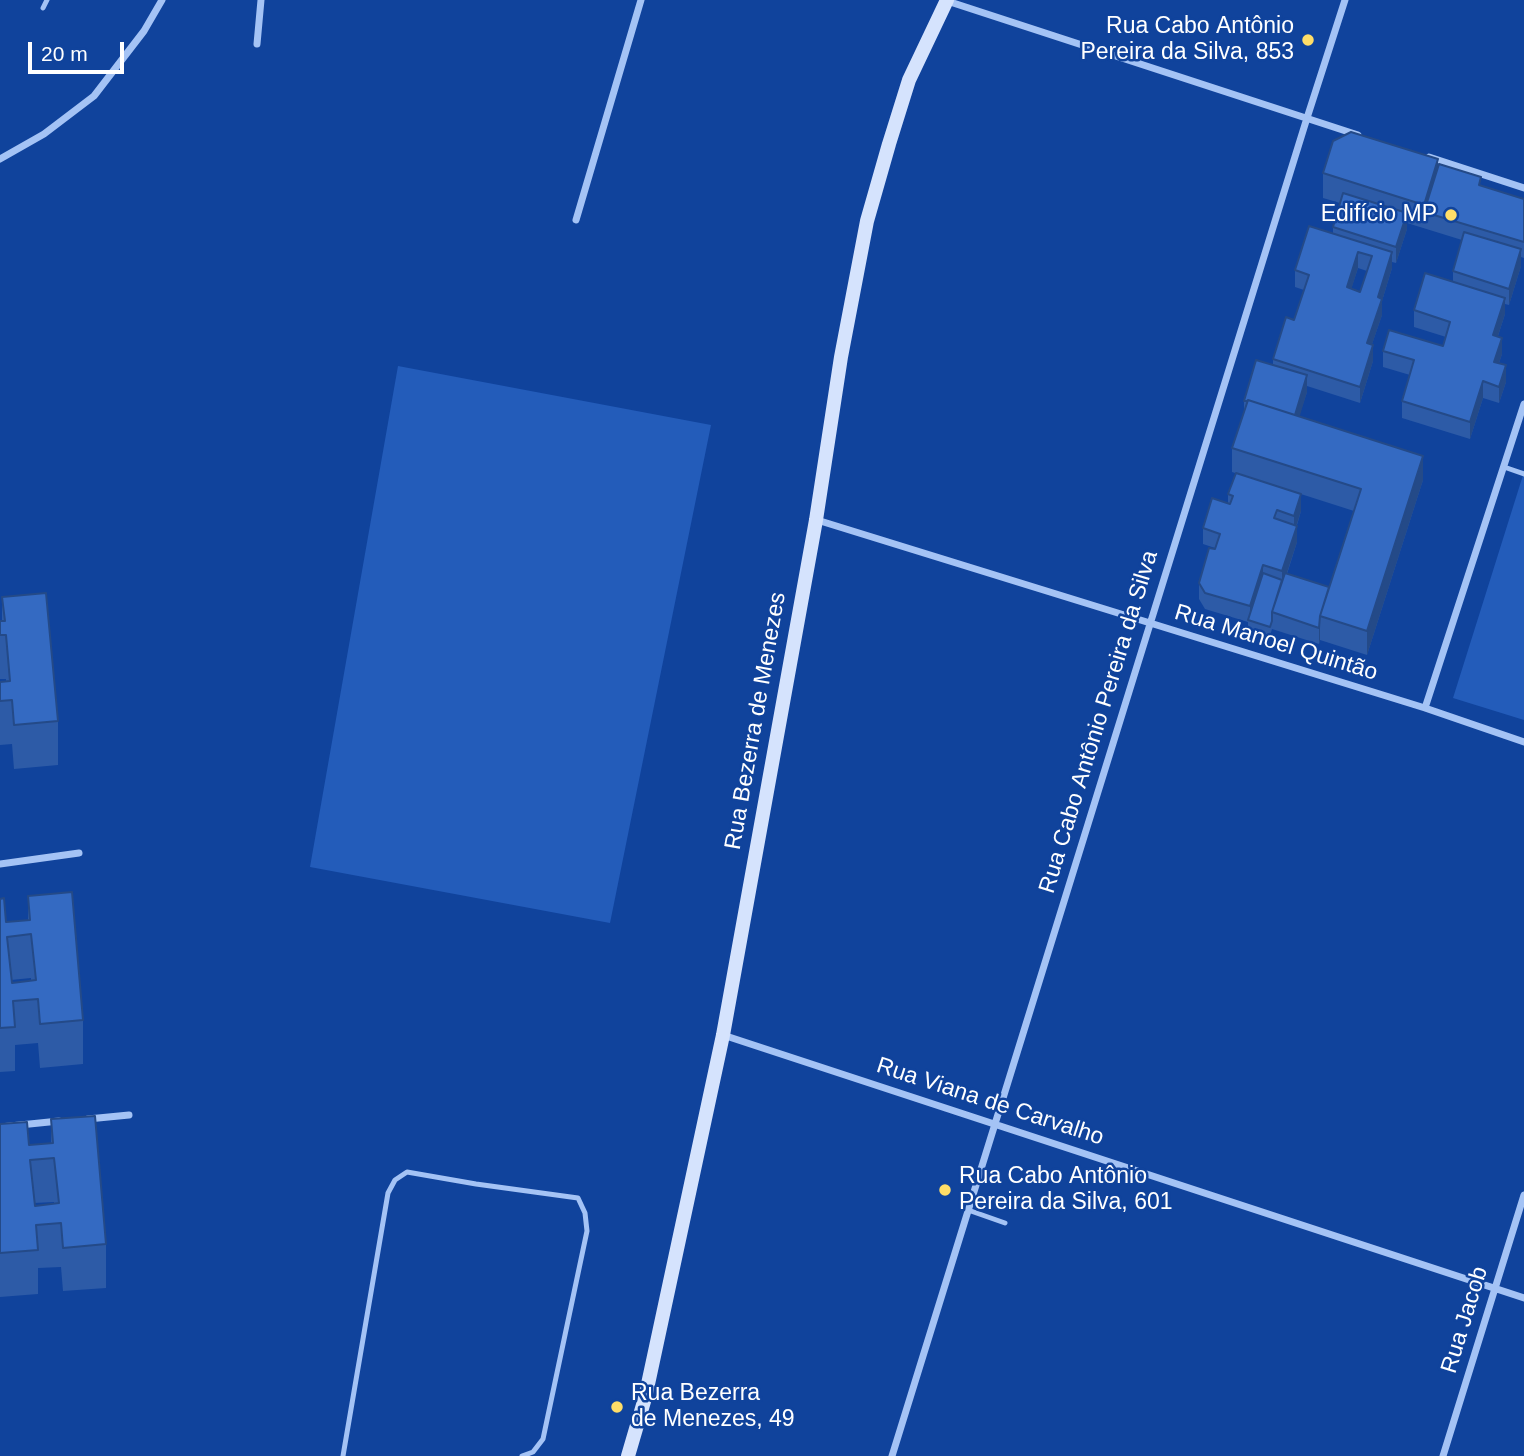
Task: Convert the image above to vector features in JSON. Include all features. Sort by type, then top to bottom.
[{"type":"street","points":[[0,159],[44,134],[94,96],[144,31],[162,0]]},
{"type":"street","points":[[257,44],[261,0]]},
{"type":"street","points":[[576,220],[641,0]]},
{"type":"street","points":[[946,0],[1371,139]]},
{"type":"street","name":"Rua Bezerra de Menezes","points":[[628,1456],[645,1398],[723,1035],[867,221],[909,80],[946,0]]},
{"type":"street","name":"Rua Cabo Antônio Pereira da Silva","points":[[892,1456],[1345,0]]},
{"type":"street","points":[[1422,155],[1524,188]]},
{"type":"street","points":[[1425,708],[1524,404]]},
{"type":"street","name":"Rua Manoel Quintão","points":[[816,520],[1425,708],[1524,742]]},
{"type":"street","points":[[0,864],[79,853]]},
{"type":"street","name":"Rua Viana de Carvalho","points":[[723,1035],[1524,1298]]},
{"type":"street","points":[[78,1119],[129,1115]]},
{"type":"street","points":[[0,1127],[65,1121]]},
{"type":"street","name":"Rua Jacob","points":[[1443,1456],[1524,1195]]},
{"type":"lane","points":[[43,8],[47,0]]},
{"type":"lane","points":[[1504,467],[1524,474]]},
{"type":"lane","points":[[343,1456],[388,1193],[395,1180],[407,1172],[578,1198],[585,1213],[587,1231],[543,1439],[533,1452],[522,1456]]},
{"type":"lane","points":[[968,1210],[1004,1223]]},
{"type":"shaded area","points":[[398,366],[711,425],[610,923],[310,867]]},
{"type":"shaded area","points":[[1524,472],[1524,720],[1453,698]]},
{"type":"building","points":[[1351,132],[1438,159],[1424,205],[1323,173],[1333,141]]},
{"type":"building","points":[[1439,164],[1481,177],[1479,185],[1524,199],[1524,242],[1424,212]]},
{"type":"building","points":[[1343,193],[1407,213],[1396,247],[1333,227]]},
{"type":"building","points":[[1309,226],[1392,252],[1378,297],[1382,299],[1367,343],[1373,345],[1360,387],[1273,359],[1286,317],[1294,320],[1309,275],[1295,270]],"holes":[[[1358,252],[1372,256],[1360,292],[1347,287]]]},
{"type":"building","points":[[1464,232],[1521,249],[1509,289],[1453,271]]},
{"type":"building","points":[[1425,273],[1505,298],[1493,335],[1502,338],[1494,362],[1506,365],[1499,387],[1483,381],[1470,422],[1402,401],[1414,360],[1383,351],[1389,330],[1443,346],[1450,322],[1414,310]]},
{"type":"building","points":[[1256,360],[1307,375],[1295,415],[1244,401]]},
{"type":"building","points":[[1248,400],[1423,456],[1367,631],[1320,616],[1361,489],[1232,448]]},
{"type":"building","points":[[1236,473],[1301,494],[1294,516],[1277,510],[1274,518],[1297,526],[1282,571],[1263,565],[1250,606],[1205,593],[1199,583],[1209,548],[1215,549],[1220,534],[1203,528],[1212,498],[1230,504],[1233,496],[1228,494]]},
{"type":"building","points":[[1263,573],[1282,580],[1270,627],[1248,620]]},
{"type":"building","points":[[1285,573],[1329,587],[1319,628],[1272,612]]},
{"type":"building","points":[[46,593],[58,721],[14,725],[12,700],[0,701],[0,682],[10,681],[6,635],[0,635],[0,621],[5,621],[2,597]]},
{"type":"building","points":[[72,892],[83,1020],[40,1024],[38,999],[13,1001],[15,1027],[0,1028],[0,899],[4,898],[6,922],[30,920],[28,896]],"holes":[[[31,934],[36,980],[12,983],[7,937]]]},
{"type":"building","points":[[95,1116],[106,1244],[63,1248],[61,1223],[36,1225],[38,1250],[0,1253],[0,1124],[27,1122],[29,1145],[53,1143],[51,1119]],"holes":[[[54,1158],[59,1203],[35,1206],[30,1160]]]},
{"type":"place","name":"Rua Cabo Antônio Pereira da Silva, 853","points":[[1308,40]]},
{"type":"place","name":"Edifício MP","points":[[1451,215]]},
{"type":"place","name":"Rua Cabo Antônio Pereira da Silva, 601","points":[[945,1190]]},
{"type":"place","name":"Rua Bezerra de Menezes, 49","points":[[617,1407]]}]
